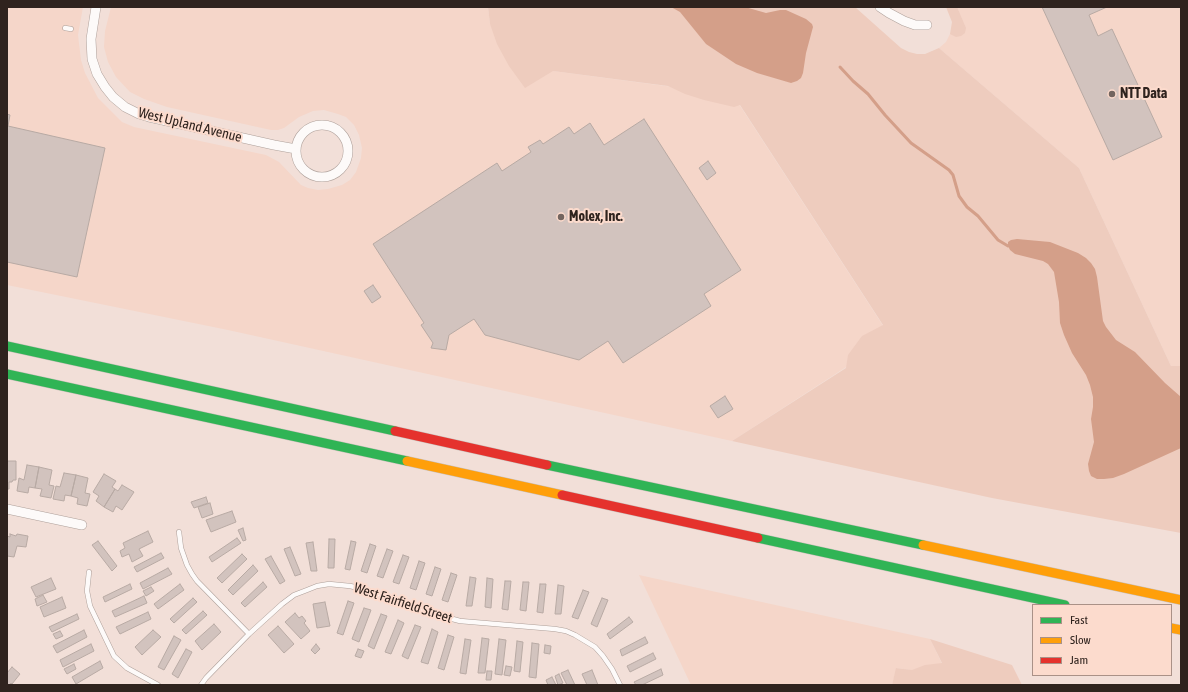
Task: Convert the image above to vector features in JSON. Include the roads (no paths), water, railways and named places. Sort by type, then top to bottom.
[{"type":"highway","points":[[7,346],[562,468],[1181,600]]},
{"type":"highway","points":[[7,374],[1060,604]]},
{"type":"street","name":"West Upland Avenue","points":[[96,7],[90,47],[92,59],[97,74],[105,87],[113,97],[125,107],[149,117],[296,149]]},
{"type":"street","points":[[880,7],[889,14],[904,21],[915,25],[927,25]]},
{"type":"street","points":[[319,125],[328,126],[343,136],[347,144],[348,153],[346,161],[341,169],[335,174],[327,177],[318,177],[310,175],[303,170],[296,156],[296,149],[298,140],[303,133],[319,125]]},
{"type":"street","points":[[7,509],[57,522],[82,525]]},
{"type":"lane","points":[[66,28],[71,28]]},
{"type":"lane","points":[[179,532],[181,548],[186,565],[197,582],[249,634]]},
{"type":"lane","points":[[89,572],[87,591],[90,606],[114,656],[127,668],[158,685]]},
{"type":"lane","name":"West Fairfield Street","points":[[201,685],[249,634],[294,595],[323,585],[338,584],[363,589],[460,621],[555,629],[575,635],[595,647],[612,669],[620,685]]},
{"type":"waterway","points":[[840,67],[868,94],[911,143],[949,170],[953,175],[959,196],[967,207],[978,216],[998,240],[1008,246]]},
{"type":"place","name":"NTT Data","points":[[1112,94]]},
{"type":"place","name":"Molex, Inc.","points":[[561,217]]}]
